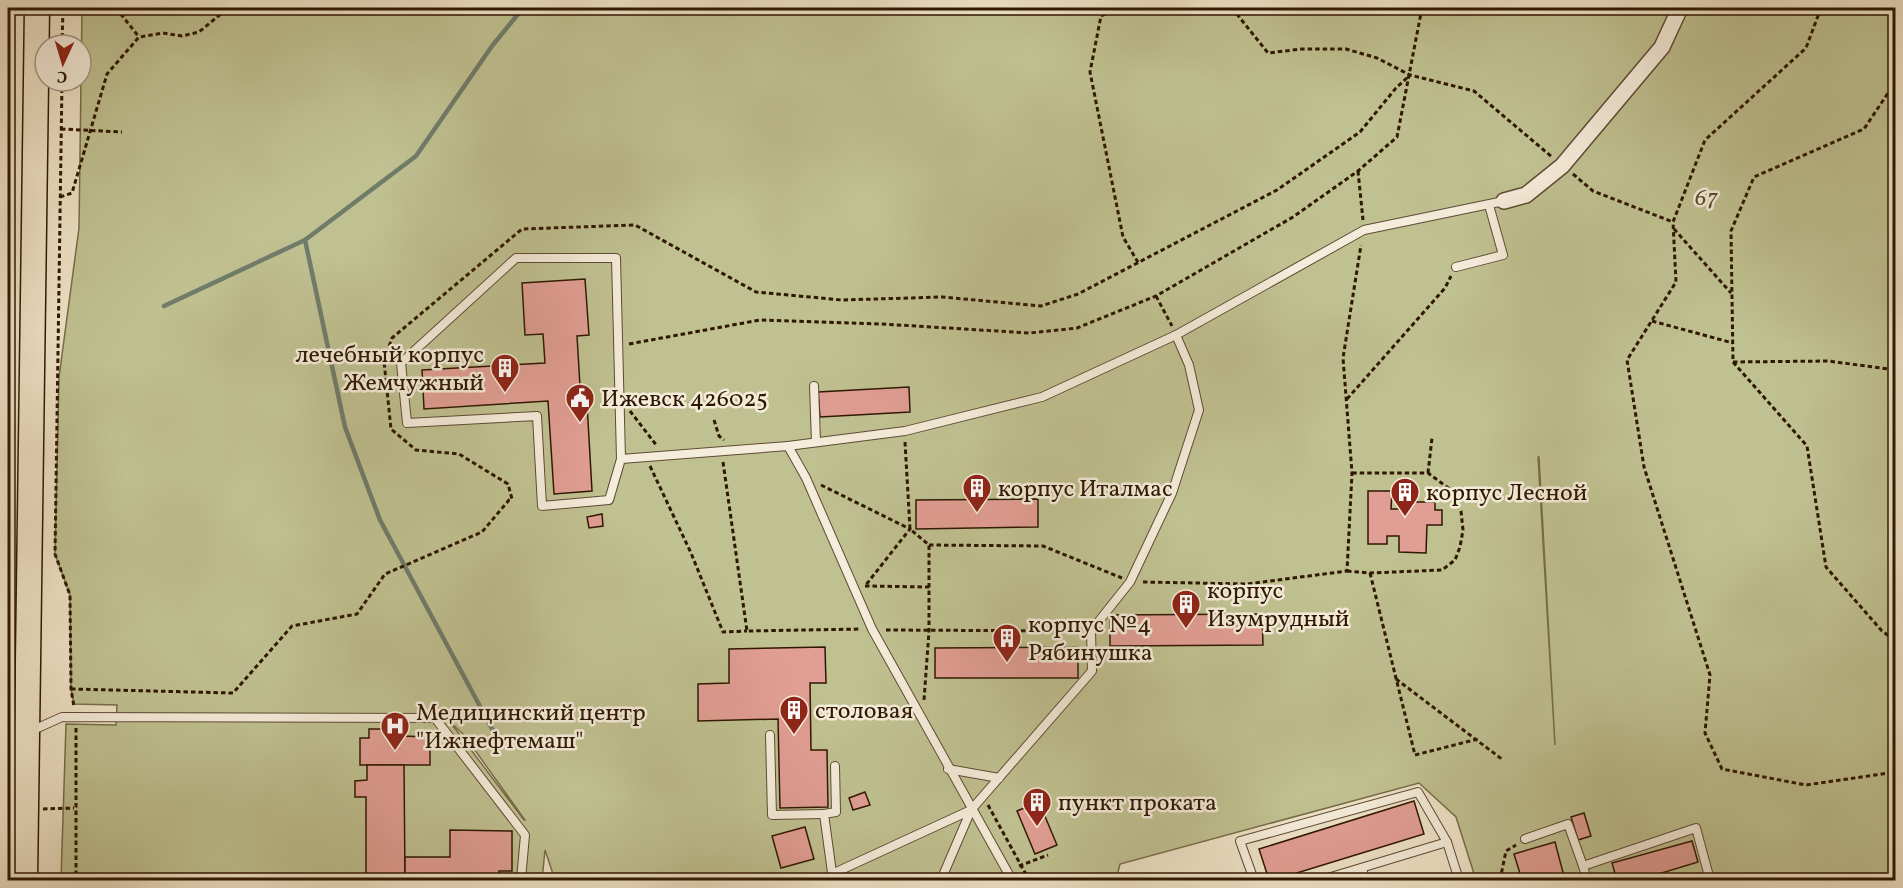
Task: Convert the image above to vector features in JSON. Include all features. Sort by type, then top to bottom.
[{"type":"main road","points":[[25,880],[26,848],[17,733],[38,8]]},
{"type":"street","points":[[1504,201],[1526,195],[1563,166],[1662,47],[1680,8]]},
{"type":"street","points":[[26,848],[36,880]]},
{"type":"lane","points":[[621,459],[788,446],[905,431],[1042,397],[1176,335],[1364,230],[1504,201]]},
{"type":"lane","points":[[1456,267],[1503,255],[1489,205]]},
{"type":"lane","points":[[516,258],[616,258],[618,394],[621,459],[609,500],[542,506],[537,416],[406,423],[401,363],[516,258]]},
{"type":"lane","points":[[941,880],[971,810],[1092,671],[1091,631],[1130,582],[1172,493],[1199,410],[1189,364],[1176,335]]},
{"type":"lane","points":[[814,386],[816,442]]},
{"type":"lane","points":[[788,446],[806,478],[872,629],[948,770],[1011,880]]},
{"type":"lane","points":[[17,733],[62,717],[435,718],[525,836],[521,880]]},
{"type":"lane","points":[[770,735],[772,815],[836,812],[835,766]]},
{"type":"lane","points":[[948,770],[999,778]]},
{"type":"lane","points":[[1254,880],[1240,841],[1418,792],[1448,842],[1459,880]]},
{"type":"lane","points":[[824,814],[833,877],[971,810]]},
{"type":"lane","points":[[1525,839],[1568,824],[1587,880]]},
{"type":"lane","points":[[1583,866],[1696,828],[1710,880]]},
{"type":"lane","points":[[1321,880],[1448,842]]},
{"type":"lane","points":[[1362,868],[1365,880]]},
{"type":"path","points":[[62,33],[63,8]]},
{"type":"path","points":[[116,8],[139,38]]},
{"type":"path","points":[[60,197],[72,193],[107,74],[139,38],[163,33],[182,36],[199,32],[228,8]]},
{"type":"path","points":[[1119,8],[1101,16],[1090,72],[1124,237],[1138,264]]},
{"type":"path","points":[[1232,8],[1268,53],[1302,48],[1346,49],[1377,58],[1410,75],[1474,91],[1593,191],[1673,222]]},
{"type":"path","points":[[618,346],[760,320],[882,324],[1030,333],[1077,328],[1156,296],[1293,218],[1358,171],[1397,137],[1422,8]]},
{"type":"path","points":[[1821,8],[1806,48],[1704,140],[1673,222],[1676,282],[1627,360],[1644,467],[1710,675],[1705,733],[1722,769],[1806,785],[1896,771]]},
{"type":"path","points":[[71,689],[233,693],[292,626],[357,614],[385,574],[482,532],[512,499],[508,484],[459,454],[416,450],[391,429],[384,361],[392,338],[522,229],[635,225],[756,292],[842,300],[942,297],[1041,306],[1078,294],[1267,196],[1360,132],[1396,88],[1410,75]]},
{"type":"path","points":[[1896,81],[1864,129],[1754,177],[1731,231],[1733,362],[1807,446],[1826,567],[1882,631],[1896,640]]},
{"type":"path","points":[[56,554],[62,93]]},
{"type":"path","points":[[61,129],[122,132]]},
{"type":"path","points":[[1347,571],[1353,472],[1344,358],[1364,230],[1358,171]]},
{"type":"path","points":[[1674,228],[1732,295]]},
{"type":"path","points":[[1347,399],[1445,288],[1456,267]]},
{"type":"path","points":[[1156,296],[1176,335]]},
{"type":"path","points":[[1652,321],[1733,343]]},
{"type":"path","points":[[1733,362],[1828,362],[1896,370]]},
{"type":"path","points":[[618,394],[663,455]]},
{"type":"path","points":[[714,420],[719,436],[734,450]]},
{"type":"path","points":[[905,431],[910,529],[865,586],[929,587]]},
{"type":"path","points":[[1428,473],[1432,438]]},
{"type":"path","points":[[722,450],[747,631]]},
{"type":"path","points":[[645,456],[691,553],[723,632],[872,629],[1091,631]]},
{"type":"path","points":[[806,478],[910,529],[929,545],[1043,546],[1130,582],[1247,584],[1347,571],[1370,573],[1442,570],[1455,560],[1463,530],[1461,511],[1450,490],[1428,473],[1353,472]]},
{"type":"path","points":[[922,722],[929,631],[929,545]]},
{"type":"path","points":[[1370,573],[1415,755],[1478,739]]},
{"type":"path","points":[[1395,678],[1503,759]]},
{"type":"path","points":[[983,795],[1029,880]]},
{"type":"path","points":[[1500,880],[1506,851],[1525,839]]},
{"type":"path","points":[[1006,871],[1048,855]]},
{"type":"green space","name":"67","points":[[82,8],[1895,8],[1895,880],[1476,880],[1456,817],[1419,783],[1120,864],[1116,880],[555,880],[545,850],[542,880],[61,880],[66,724],[116,725],[117,705],[74,704],[71,689],[70,595],[55,554],[59,377],[79,228],[81,93],[93,93],[93,33],[82,33]],"holes":[[[1538,457],[1539,457],[1555,745]],[[450,722],[464,735],[525,820]]]},
{"type":"building","name":"лечебный корпус Жемчужный","points":[[585,279],[589,335],[577,336],[580,386],[586,386],[592,491],[554,494],[548,401],[424,409],[422,370],[545,363],[543,334],[525,335],[522,283]]},
{"type":"building","points":[[909,387],[910,412],[820,417],[818,392]]},
{"type":"building","name":"корпус Лесной","points":[[1368,491],[1392,491],[1391,509],[1405,509],[1405,502],[1435,502],[1435,510],[1442,510],[1442,525],[1427,525],[1426,553],[1399,552],[1399,536],[1387,536],[1387,544],[1368,544]]},
{"type":"building","name":"корпус Италмас","points":[[1038,499],[1038,527],[916,529],[916,500]]},
{"type":"building","points":[[602,514],[603,526],[589,528],[587,517]]},
{"type":"building","name":"корпус Изумрудный","points":[[1262,614],[1263,645],[1110,646],[1110,615]]},
{"type":"building","name":"столовая","points":[[825,647],[826,683],[810,683],[811,750],[827,750],[828,807],[780,808],[778,719],[698,721],[698,684],[729,683],[729,649]]},
{"type":"building","name":"корпус №4 Рябинушка","points":[[1078,647],[1078,678],[935,678],[935,648]]},
{"type":"building","name":"Медицинский центр \"Ижнефтемаш\"","points":[[369,729],[402,729],[402,736],[430,737],[430,765],[360,765],[360,738],[369,738]]},
{"type":"building","points":[[367,765],[404,765],[405,880],[366,880],[366,797],[355,797],[355,781],[367,780]]},
{"type":"building","points":[[865,792],[870,805],[853,810],[849,798]]},
{"type":"building","points":[[1414,801],[1424,834],[1269,880],[1259,849]]},
{"type":"building","name":"пункт проката","points":[[1039,802],[1057,845],[1035,854],[1017,811]]},
{"type":"building","points":[[1584,813],[1591,836],[1578,840],[1571,817]]},
{"type":"building","points":[[805,827],[814,859],[781,868],[772,836]]},
{"type":"building","points":[[450,830],[512,831],[512,871],[499,871],[499,880],[405,880],[405,857],[450,857]]},
{"type":"building","points":[[1692,841],[1698,862],[1655,875],[1656,880],[1617,880],[1612,863]]},
{"type":"building","points":[[1555,842],[1565,880],[1522,880],[1514,854]]},
{"type":"waterway","points":[[164,306],[305,240],[416,156],[492,46],[523,8]]},
{"type":"waterway","points":[[305,240],[345,427],[380,520],[497,738]]},
{"type":"place","name":"лечебный корпус Жемчужный","points":[[505,394]]},
{"type":"place","name":"Ижевск 426025","points":[[580,424]]},
{"type":"place","name":"корпус Италмас","points":[[977,514]]},
{"type":"place","name":"корпус Лесной","points":[[1405,518]]},
{"type":"place","name":"корпус Изумрудный","points":[[1186,630]]},
{"type":"place","name":"корпус №4 Рябинушка","points":[[1007,664]]},
{"type":"place","name":"столовая","points":[[794,736]]},
{"type":"place","name":"Медицинский центр \"Ижнефтемаш\"","points":[[395,752]]},
{"type":"place","name":"пункт проката","points":[[1037,828]]}]
